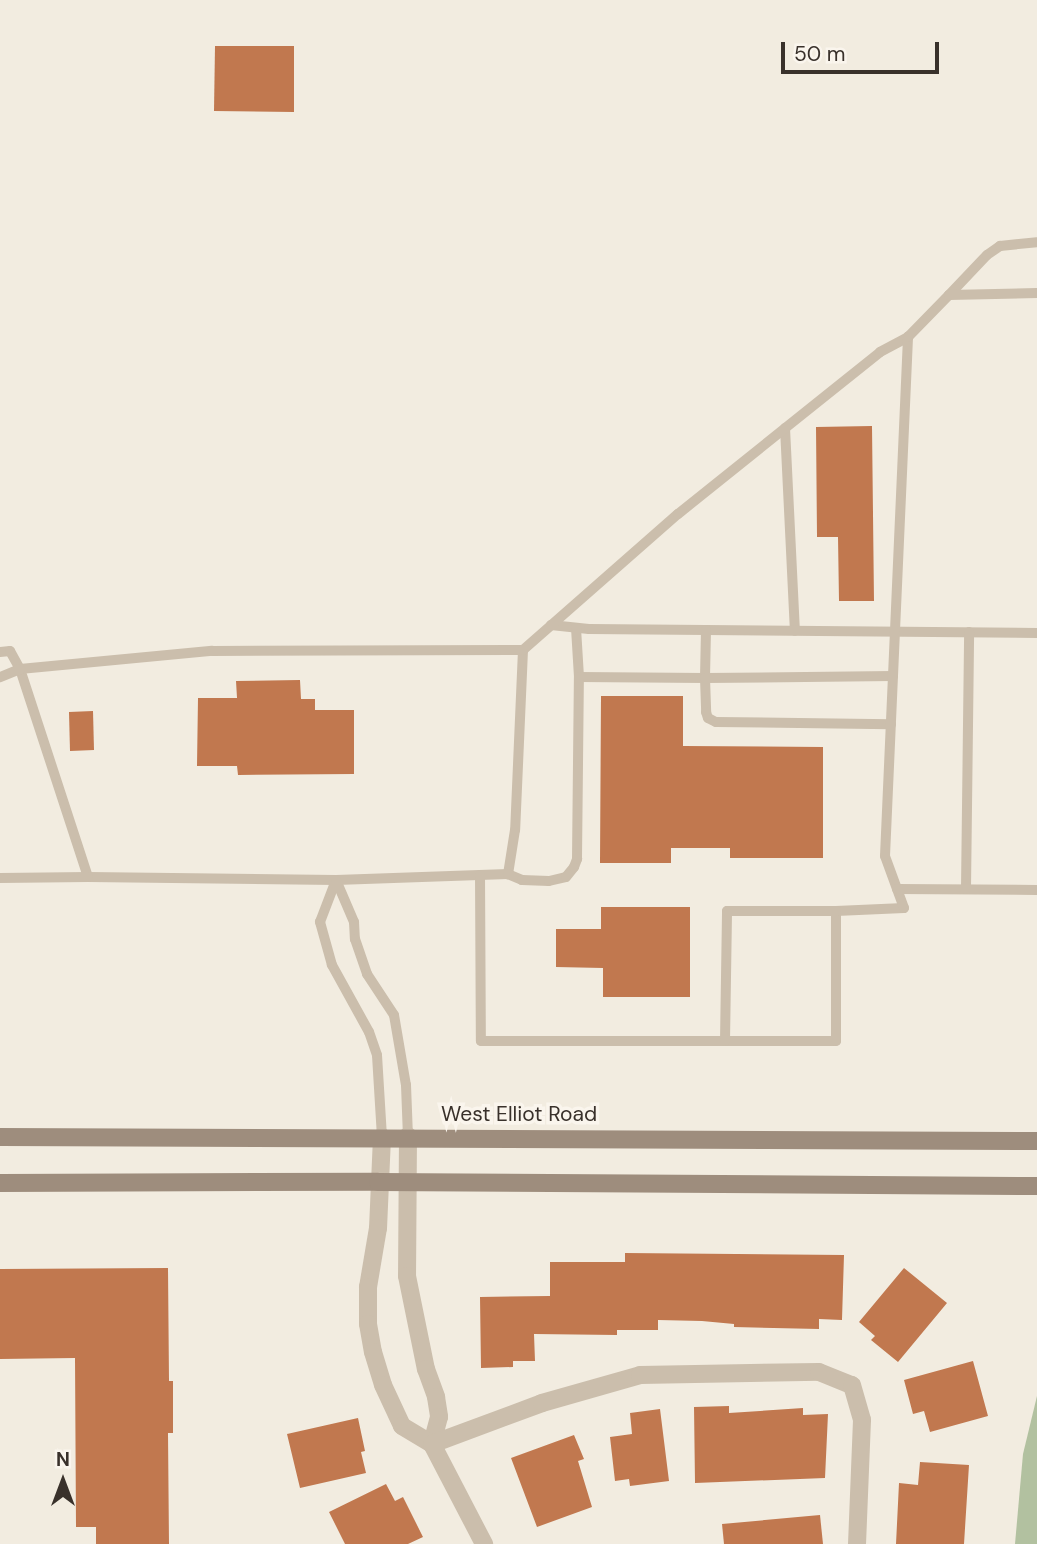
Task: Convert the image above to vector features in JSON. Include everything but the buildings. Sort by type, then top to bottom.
[{"type":"main road","name":"West Elliot Road","points":[[0,1137],[408,1136],[1037,1141]]},
{"type":"main road","points":[[0,1183],[406,1182],[1037,1186]]},
{"type":"street","points":[[408,1136],[407,1276],[411,1309],[439,1417],[432,1444]]},
{"type":"street","points":[[382,1137],[378,1228],[368,1287],[368,1324],[373,1352],[383,1385],[402,1426],[432,1444],[484,1544]]},
{"type":"street","points":[[432,1444],[542,1403],[640,1375],[819,1373],[852,1385],[862,1420],[857,1544]]},
{"type":"lane","points":[[0,677],[20,669],[212,651],[523,650],[678,514],[880,352],[908,337],[987,255],[1000,246],[1037,242]]},
{"type":"lane","points":[[949,295],[1037,293]]},
{"type":"lane","points":[[725,1041],[727,911],[904,908],[885,856],[908,337]]},
{"type":"lane","points":[[785,428],[795,631]]},
{"type":"lane","points":[[551,625],[576,628],[1037,633]]},
{"type":"lane","points":[[0,878],[336,880],[508,874],[522,880],[549,881],[566,877],[577,859],[579,677],[576,628]]},
{"type":"lane","points":[[706,630],[708,718],[716,722],[891,724]]},
{"type":"lane","points":[[966,889],[969,632]]},
{"type":"lane","points":[[508,874],[515,830],[523,650]]},
{"type":"lane","points":[[0,652],[10,651],[20,669],[88,877]]},
{"type":"lane","points":[[579,677],[893,676]]},
{"type":"lane","points":[[480,875],[481,1041],[836,1041],[836,911]]},
{"type":"lane","points":[[336,880],[354,922],[355,939],[367,974],[394,1014],[404,1072],[408,1136]]},
{"type":"lane","points":[[336,880],[320,922],[332,965],[369,1032],[377,1055],[382,1137]]},
{"type":"lane","points":[[897,889],[1037,890]]},
{"type":"green space","points":[[1037,1396],[1037,1544],[1015,1544],[1023,1454]]}]
